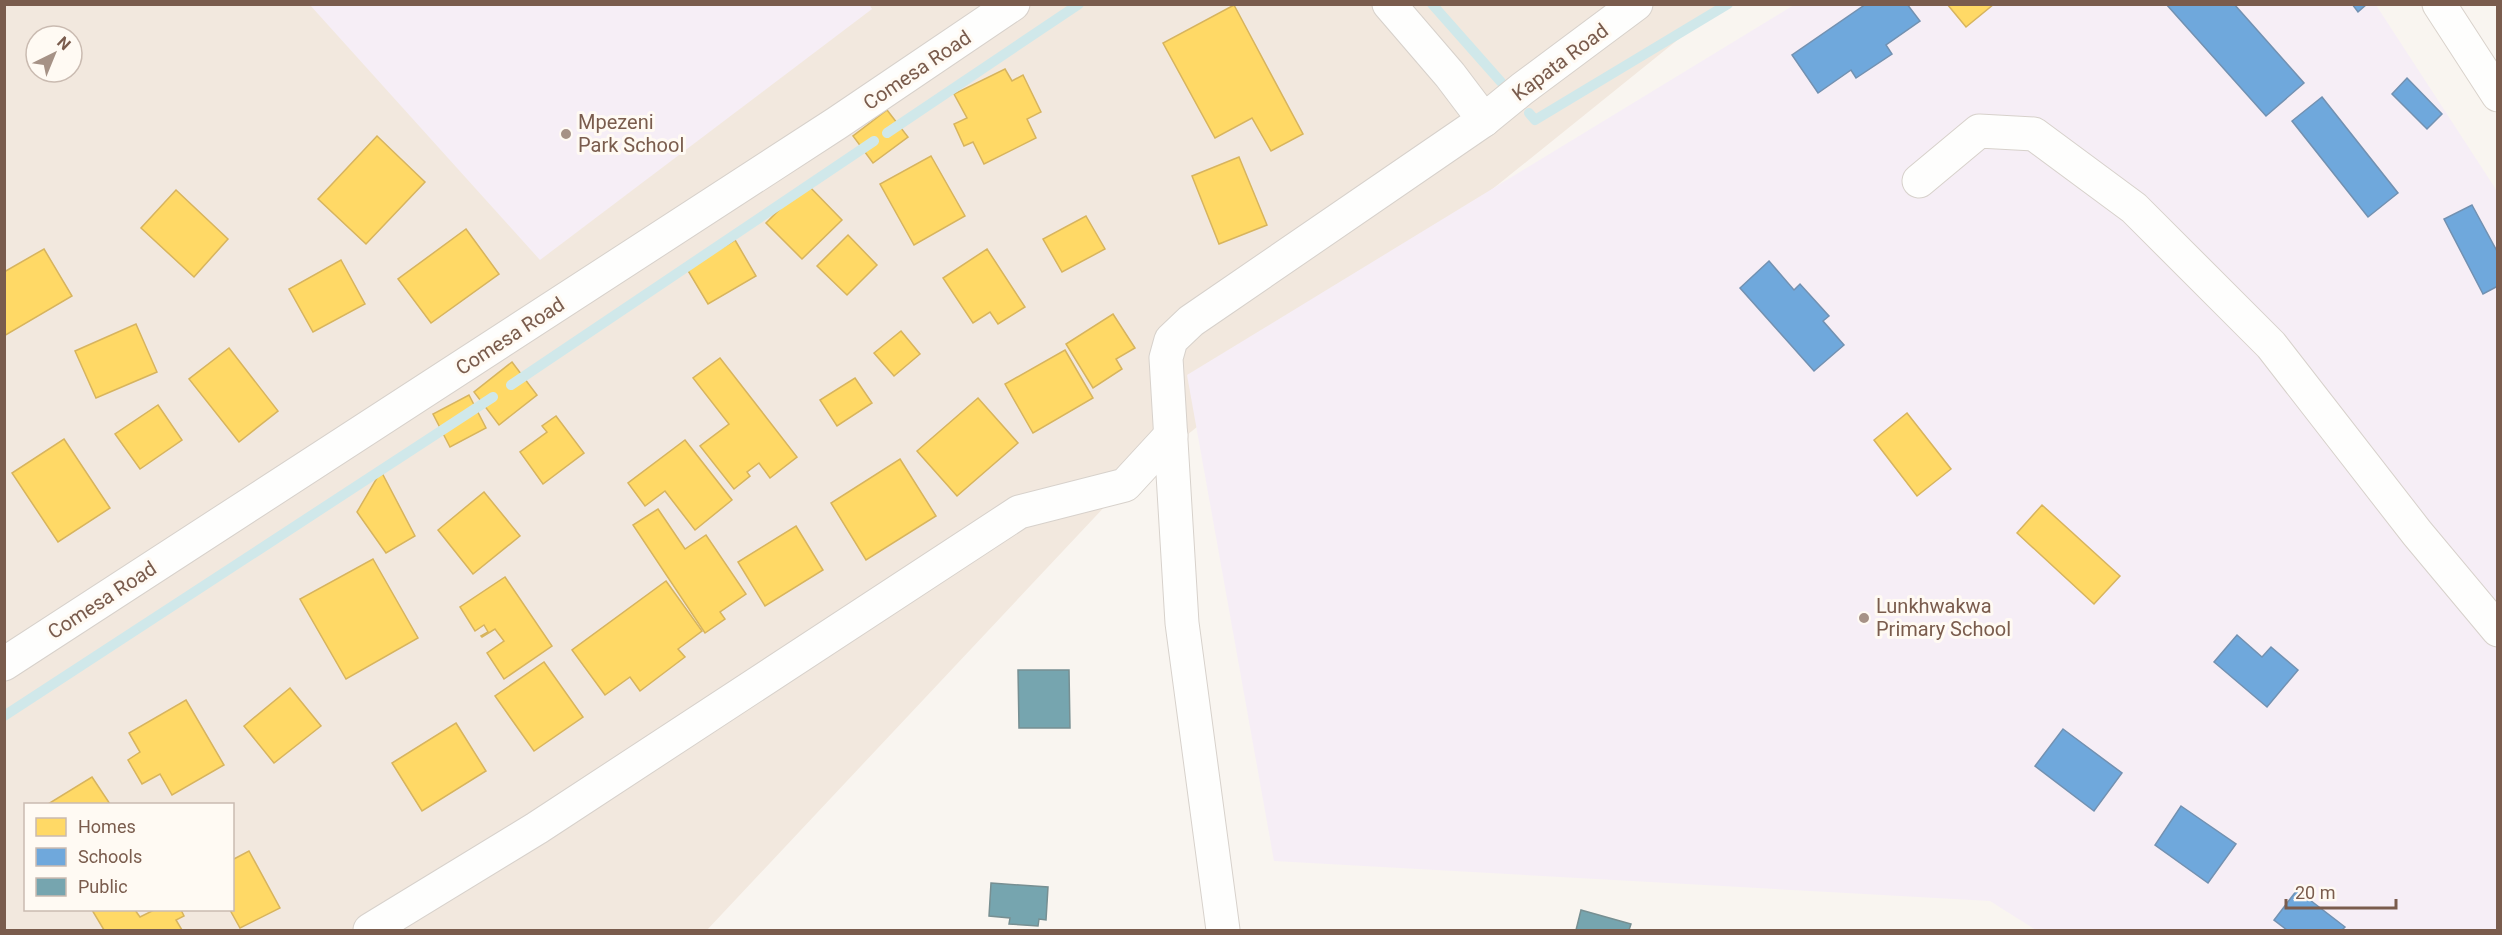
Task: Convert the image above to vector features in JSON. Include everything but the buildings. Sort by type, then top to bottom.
[{"type":"street","name":"Comesa Road","points":[[4,664],[837,123],[1014,4]]},
{"type":"street","points":[[1389,4],[1450,75],[1484,120]]},
{"type":"street","name":"Kapata Road","points":[[1223,930],[1182,623],[1166,358],[1171,340],[1191,321],[1484,120],[1636,4]]},
{"type":"street","points":[[2439,4],[2498,95]]},
{"type":"street","points":[[1919,181],[1979,131],[2034,134],[2134,208],[2271,345],[2417,533],[2498,630]]},
{"type":"street","points":[[370,930],[537,828],[1019,512],[1125,485],[1171,435]]},
{"type":"shaded area","name":"Mpezeni Park School","points":[[869,4],[872,9],[540,260],[310,5]]},
{"type":"shaded area","points":[[5,5],[1721,5],[1125,485],[707,930],[5,930]]},
{"type":"shaded area","name":"Lunkhwakwa Primary School","points":[[1794,5],[2376,5],[2497,191],[2497,930],[2036,930],[1990,901],[1274,861],[1187,375]]},
{"type":"waterway","points":[[887,133],[1079,4]]},
{"type":"waterway","points":[[1432,4],[1501,82]]},
{"type":"waterway","points":[[1529,113],[1535,120],[1728,4]]},
{"type":"waterway","points":[[511,385],[874,141]]},
{"type":"waterway","points":[[4,716],[493,397]]},
{"type":"place","name":"Mpezeni Park School","points":[[566,134]]},
{"type":"place","name":"Lunkhwakwa Primary School","points":[[1864,618]]}]
